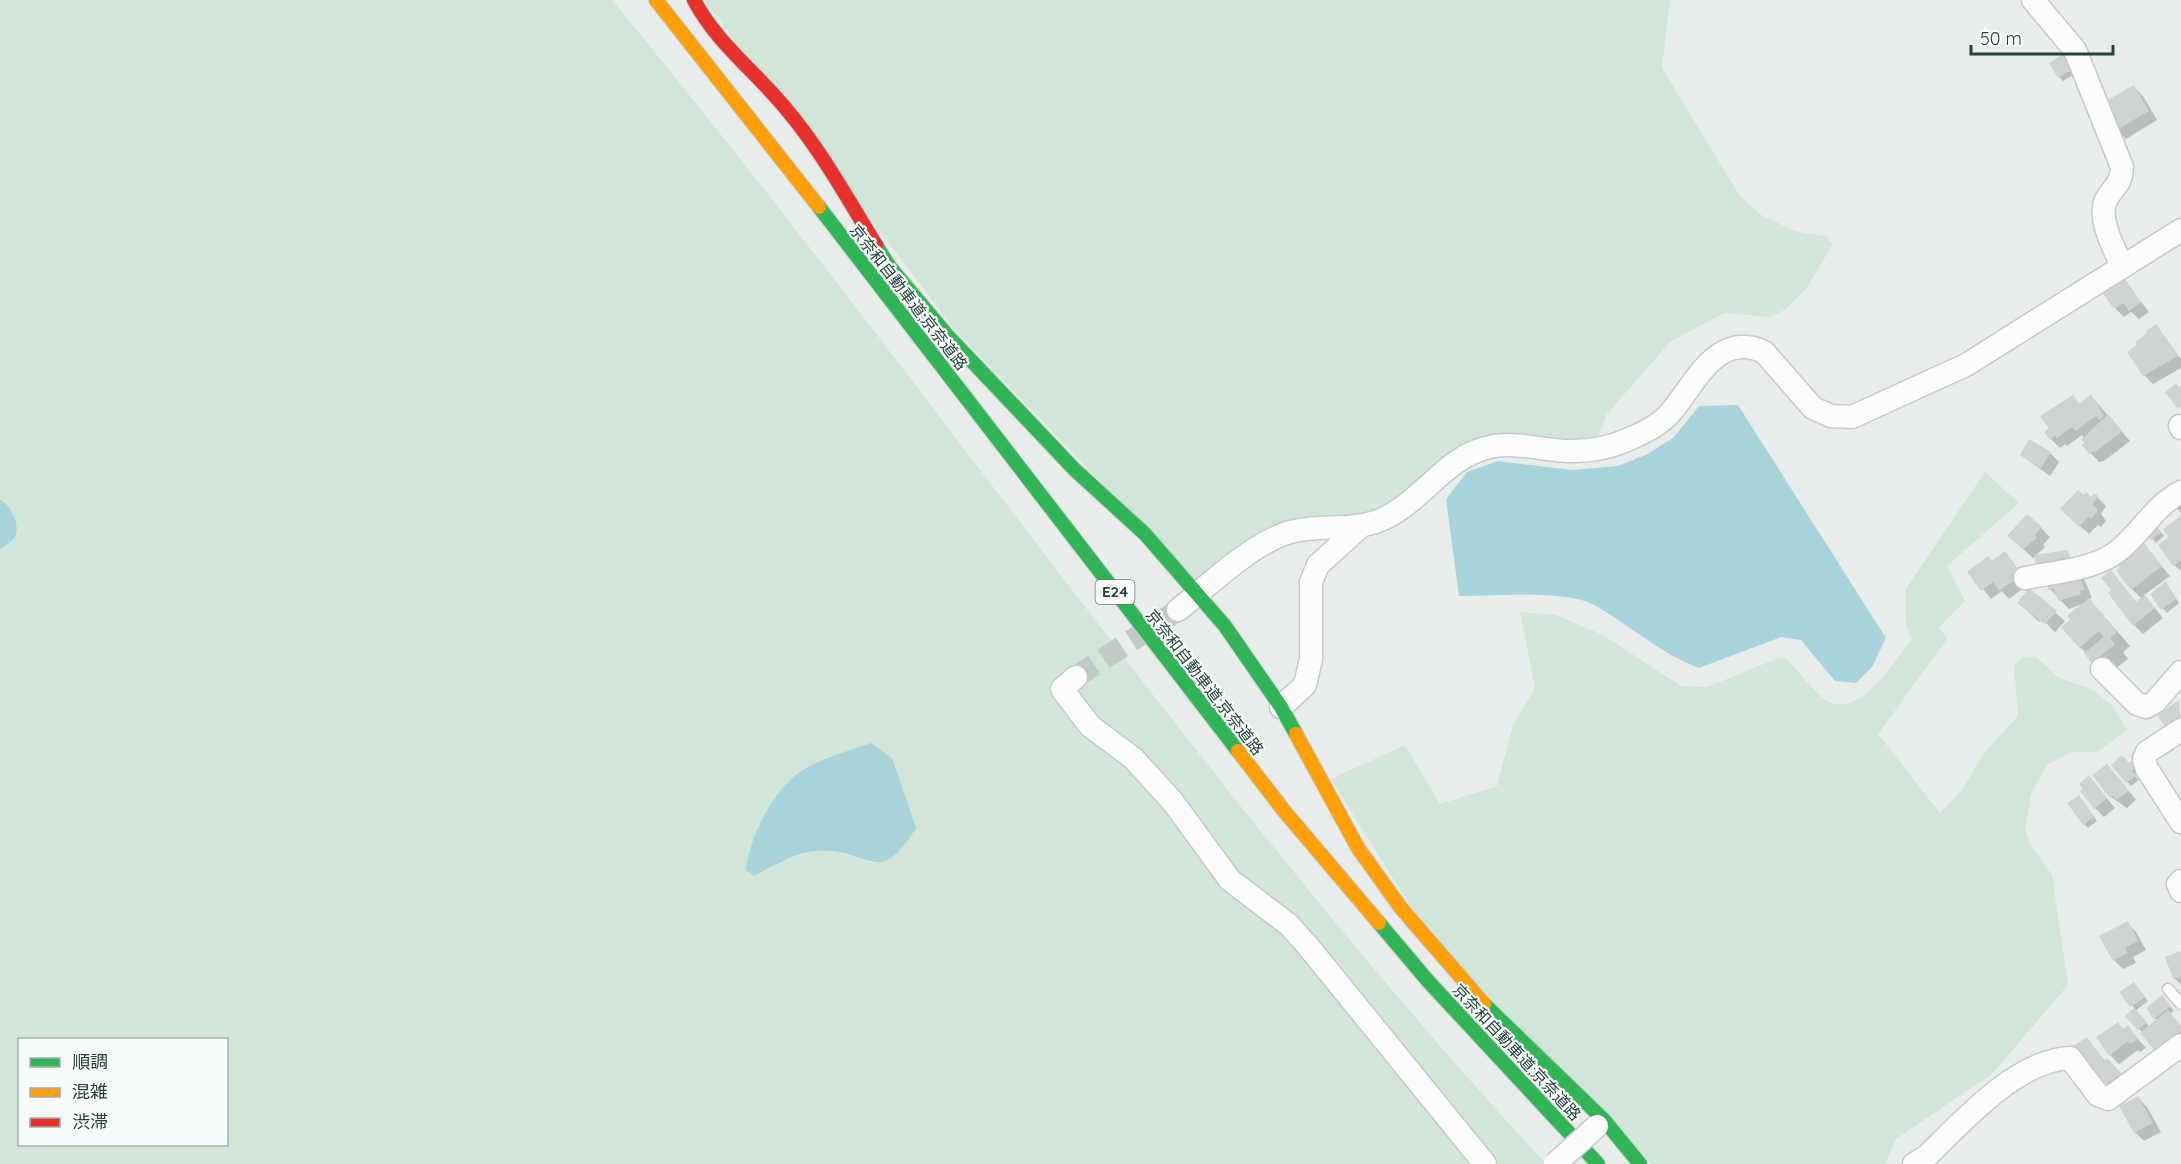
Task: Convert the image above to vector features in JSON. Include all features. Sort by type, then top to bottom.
[{"type":"main road","points":[[694,0],[703,17],[732,52],[774,94],[820,153],[889,266],[947,334],[1075,470],[1144,534],[1225,626],[1281,707],[1358,848],[1401,908],[1478,999],[1640,1164]]},
{"type":"main road","name":"京奈和自動車道;京奈道路","points":[[650,5],[1172,687],[1444,1020]]},
{"type":"main road","name":"京奈和自動車道;京奈道路","points":[[650,5],[835,228],[1285,812],[1428,981],[1598,1164]]},
{"type":"main road","points":[[1556,1156],[1573,1164]]},
{"type":"street","points":[[2033,0],[2075,50],[2122,167],[2121,180],[2105,201],[2103,217],[2122,267]]},
{"type":"street","points":[[1178,610],[1263,544],[1286,533],[1361,526],[1386,518],[1414,500],[1449,466],[1476,450],[1502,445],[1572,451],[1610,446],[1642,433],[1670,413],[1693,380],[1712,360],[1733,349],[1755,347],[1764,352],[1813,408],[1831,416],[1852,417],[1966,365],[2181,230]]},
{"type":"street","points":[[2025,578],[2098,562],[2116,553],[2134,537],[2167,499],[2181,492]]},
{"type":"street","points":[[1281,707],[1305,685],[1311,659],[1311,582],[1318,565],[1361,526]]},
{"type":"street","points":[[2102,669],[2131,699],[2146,707],[2156,702],[2181,672]]},
{"type":"street","points":[[1076,677],[1062,689],[1090,726],[1132,758],[1173,802],[1230,880],[1289,925],[1301,938],[1485,1164]]},
{"type":"street","points":[[2181,730],[2148,752],[2144,759],[2147,769],[2181,822]]},
{"type":"street","points":[[2181,881],[2178,884],[2181,891]]},
{"type":"street","points":[[1914,1164],[1926,1157],[1994,1091],[2053,1059],[2070,1058],[2098,1095],[2108,1099],[2181,1045]]},
{"type":"street","points":[[1556,1156],[1600,1123]]},
{"type":"lane","points":[[2168,989],[2181,1004]]},
{"type":"green space","points":[[0,0],[612,0],[844,292],[1185,736],[1302,882],[1422,1025],[1546,1164],[0,1164],[0,549],[14,538],[4,500],[0,499]],"holes":[[[787,784],[877,863],[835,852],[813,852],[783,861],[754,876]]]},
{"type":"green space","points":[[704,0],[1670,0],[1662,68],[1740,196],[1761,215],[1795,231],[1825,236],[1833,244],[1806,289],[1785,310],[1769,317],[1724,313],[1670,342],[1607,414],[1597,439],[1572,442],[1516,437],[1382,510],[1343,519],[1207,579],[1194,580],[954,329]]},
{"type":"green space","points":[[1985,472],[2019,503],[1947,566],[1965,601],[1939,627],[1947,639],[1878,734],[1940,813],[1962,790],[1984,753],[2018,716],[2014,665],[2023,657],[2035,656],[2058,677],[2093,690],[2112,705],[2127,730],[2098,752],[2071,752],[2047,765],[2031,794],[2025,829],[2030,844],[2052,875],[2068,985],[1992,1074],[1896,1139],[1885,1164],[1651,1164],[1484,993],[1408,903],[1331,779],[1405,745],[1440,804],[1497,786],[1513,725],[1535,688],[1520,612],[1556,615],[1603,635],[1681,686],[1707,687],[1776,659],[1786,658],[1821,696],[1834,703],[1847,703],[1860,698],[1884,675],[1912,639],[1906,626],[1905,590]]},
{"type":"water","points":[[1738,405],[1886,638],[1872,667],[1856,683],[1835,681],[1801,640],[1781,637],[1699,668],[1657,646],[1592,604],[1580,600],[1547,595],[1459,596],[1446,499],[1467,472],[1498,461],[1571,470],[1618,466],[1648,454],[1674,437],[1699,406]]},
{"type":"water","points":[[0,499],[11,510],[17,527],[14,539],[0,549]]},
{"type":"water","points":[[871,743],[892,758],[916,828],[903,847],[882,862],[872,862],[835,852],[818,851],[793,857],[754,876],[746,870],[748,856],[759,826],[786,784],[798,773],[817,762]]},
{"type":"building","points":[[2063,54],[2072,70],[2058,78],[2049,63]]},
{"type":"building","points":[[2134,85],[2149,111],[2115,131],[2104,102]]},
{"type":"building","points":[[2125,279],[2141,302],[2129,311],[2123,303],[2114,309],[2103,294]]},
{"type":"building","points":[[2156,324],[2178,356],[2143,376],[2127,352],[2137,345],[2135,342],[2147,333],[2146,331]]},
{"type":"building","points":[[2176,383],[2179,387],[2181,385],[2181,407],[2178,409],[2165,392]]},
{"type":"building","points":[[2091,394],[2104,416],[2099,420],[2096,416],[2076,431],[2072,427],[2057,438],[2055,436],[2050,440],[2044,432],[2049,428],[2040,416],[2073,395],[2079,404]]},
{"type":"building","points":[[2108,414],[2122,431],[2094,453],[2092,451],[2089,454],[2082,445],[2085,443],[2081,440]]},
{"type":"building","points":[[2029,439],[2051,452],[2041,468],[2020,455]]},
{"type":"building","points":[[2078,490],[2084,495],[2086,492],[2091,497],[2094,493],[2098,496],[2093,504],[2098,511],[2091,519],[2088,517],[2079,527],[2060,509]]},
{"type":"building","points":[[2027,514],[2042,527],[2035,535],[2037,538],[2023,549],[2007,536]]},
{"type":"building","points":[[2181,516],[2181,560],[2173,566],[2158,545],[2169,537],[2163,529]]},
{"type":"building","points":[[2155,524],[2161,532],[2151,540],[2145,533]]},
{"type":"building","points":[[2144,543],[2162,566],[2131,590],[2116,570],[2120,567],[2117,563]]},
{"type":"building","points":[[2068,550],[2069,557],[2057,559],[2058,562],[2036,566],[2034,555]]},
{"type":"building","points":[[2005,551],[2017,567],[2018,571],[2011,575],[2014,580],[1999,591],[1993,582],[1981,591],[1967,572],[1988,556],[1992,561]]},
{"type":"building","points":[[2111,570],[2136,602],[2145,595],[2155,608],[2133,626],[2108,593],[2111,590],[2101,578]]},
{"type":"building","points":[[2080,575],[2084,589],[2080,591],[2081,594],[2059,601],[2053,588],[2048,590],[2046,581]]},
{"type":"building","points":[[2166,581],[2176,599],[2161,610],[2150,594]]},
{"type":"building","points":[[2029,588],[2057,611],[2045,624],[2017,603]]},
{"type":"building","points":[[2089,598],[2117,632],[2110,638],[2115,644],[2092,663],[2084,653],[2104,637],[2099,631],[2079,648],[2061,627],[2070,620],[2067,616]]},
{"type":"building","points":[[2179,700],[2181,723],[2166,728],[2157,715]]},
{"type":"building","points":[[2122,755],[2129,763],[2133,760],[2138,766],[2132,771],[2136,775],[2126,783],[2111,765]]},
{"type":"building","points":[[2107,764],[2129,791],[2116,800],[2113,796],[2110,798],[2092,775]]},
{"type":"building","points":[[2089,775],[2107,798],[2094,809],[2080,791],[2083,789],[2079,784]]},
{"type":"building","points":[[2079,795],[2094,817],[2083,825],[2067,803]]},
{"type":"building","points":[[2128,921],[2138,941],[2125,948],[2128,953],[2113,961],[2099,936]]},
{"type":"building","points":[[2181,951],[2181,977],[2173,979],[2165,957]]},
{"type":"building","points":[[2134,982],[2145,997],[2130,1007],[2119,992]]},
{"type":"building","points":[[2162,995],[2171,1006],[2154,1019],[2146,1008]]},
{"type":"building","points":[[2134,1008],[2147,1022],[2138,1030],[2125,1016]]},
{"type":"building","points":[[2168,1010],[2181,1026],[2181,1031],[2156,1052],[2140,1033]]},
{"type":"building","points":[[2118,1022],[2123,1029],[2128,1025],[2138,1039],[2130,1044],[2128,1041],[2109,1056],[2096,1037]]},
{"type":"building","points":[[2087,1037],[2104,1061],[2107,1058],[2126,1078],[2113,1087],[2109,1081],[2105,1084],[2091,1065],[2087,1067],[2073,1046]]},
{"type":"building","points":[[2138,1096],[2153,1123],[2134,1133],[2119,1106]]},
{"type":"tunnel","points":[[1076,677],[1178,610]]},
{"type":"traffic: fast","points":[[819,207],[1238,751]]},
{"type":"traffic: fast","points":[[876,245],[889,266],[947,335],[1075,470],[1145,534],[1225,626],[1281,707],[1296,734]]},
{"type":"traffic: fast","points":[[1379,923],[1428,981],[1598,1164]]},
{"type":"traffic: fast","points":[[1484,1004],[1604,1120],[1640,1164]]},
{"type":"traffic: slow","points":[[656,0],[819,207]]},
{"type":"traffic: slow","points":[[1296,734],[1358,848],[1401,908],[1484,1004]]},
{"type":"traffic: slow","points":[[1238,751],[1285,812],[1379,923]]},
{"type":"traffic: jam","points":[[694,0],[720,38],[773,94],[802,129],[876,245]]}]
